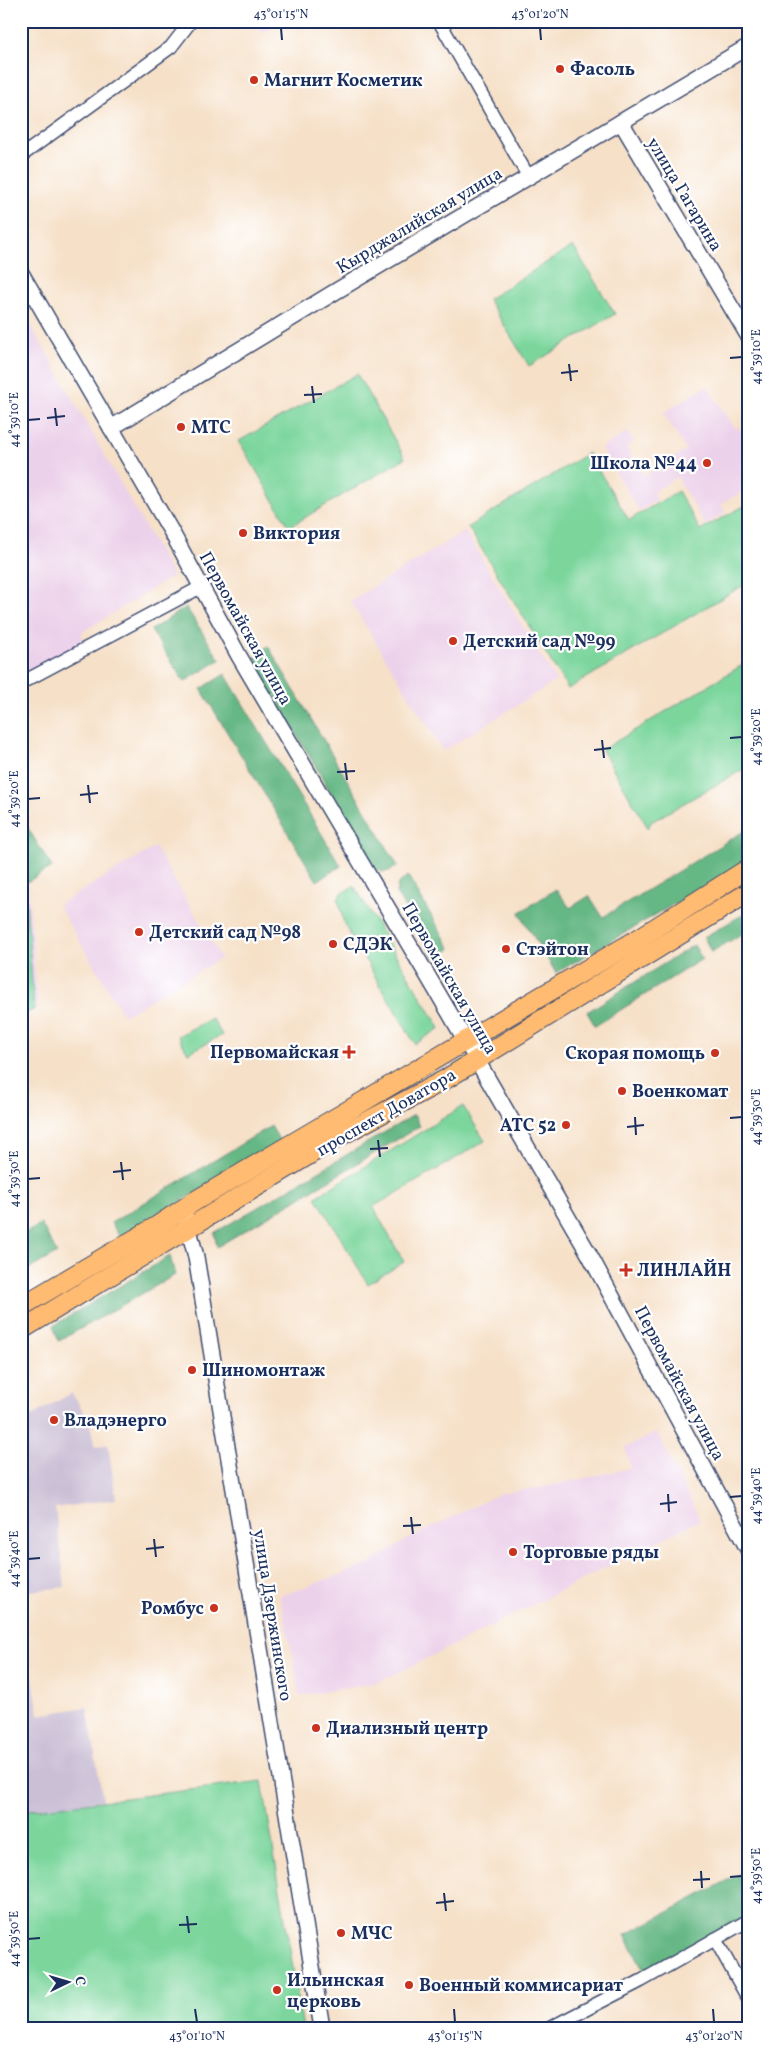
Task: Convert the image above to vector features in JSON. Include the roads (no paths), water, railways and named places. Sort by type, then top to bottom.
[{"type":"main road","name":"проспект Доватора","points":[[22,1306],[633,942],[749,868]]},
{"type":"main road","name":"проспект Доватора","points":[[21,1330],[340,1136],[446,1079],[749,892]]},
{"type":"street","points":[[21,156],[170,47],[191,21]]},
{"type":"street","points":[[439,21],[528,176]]},
{"type":"street","name":"Кырджалийская улица","points":[[111,428],[528,176],[749,46]]},
{"type":"street","name":"улица Гагарина","points":[[620,122],[749,337]]},
{"type":"street","name":"Первомайская улица","points":[[21,272],[171,530],[239,656],[589,1254],[749,1551]]},
{"type":"street","points":[[21,684],[201,587]]},
{"type":"street","name":"улица Дзержинского","points":[[184,1208],[196,1257],[322,2028]]},
{"type":"street","points":[[550,2028],[641,1981],[749,1920]]},
{"type":"street","points":[[715,1939],[749,2000]]},
{"type":"place","name":"Фасоль","points":[[560,69]]},
{"type":"place","name":"Магнит Косметик","points":[[254,80]]},
{"type":"place","name":"МТС","points":[[181,427]]},
{"type":"place","name":"Школа №44","points":[[707,463]]},
{"type":"place","name":"Виктория","points":[[243,533]]},
{"type":"place","name":"Детский сад №99","points":[[453,641]]},
{"type":"place","name":"Детский сад №98","points":[[139,932]]},
{"type":"place","name":"СДЭК","points":[[333,944]]},
{"type":"place","name":"Стэйтон","points":[[506,949]]},
{"type":"place","name":"Первомайская","points":[[349,1052]]},
{"type":"place","name":"Скорая помощь","points":[[715,1053]]},
{"type":"place","name":"Военкомат","points":[[622,1091]]},
{"type":"place","name":"АТС 52","points":[[566,1125]]},
{"type":"place","name":"ЛИНЛАЙН","points":[[626,1270]]},
{"type":"place","name":"Шиномонтаж","points":[[192,1370]]},
{"type":"place","name":"Владэнерго","points":[[54,1420]]},
{"type":"place","name":"Торговые ряды","points":[[513,1552]]},
{"type":"place","name":"Ромбус","points":[[214,1608]]},
{"type":"place","name":"Диализный центр","points":[[316,1728]]},
{"type":"place","name":"МЧС","points":[[341,1933]]},
{"type":"place","name":"Военный коммисариат","points":[[409,1985]]},
{"type":"place","name":"Ильинская церковь","points":[[277,1990]]}]
